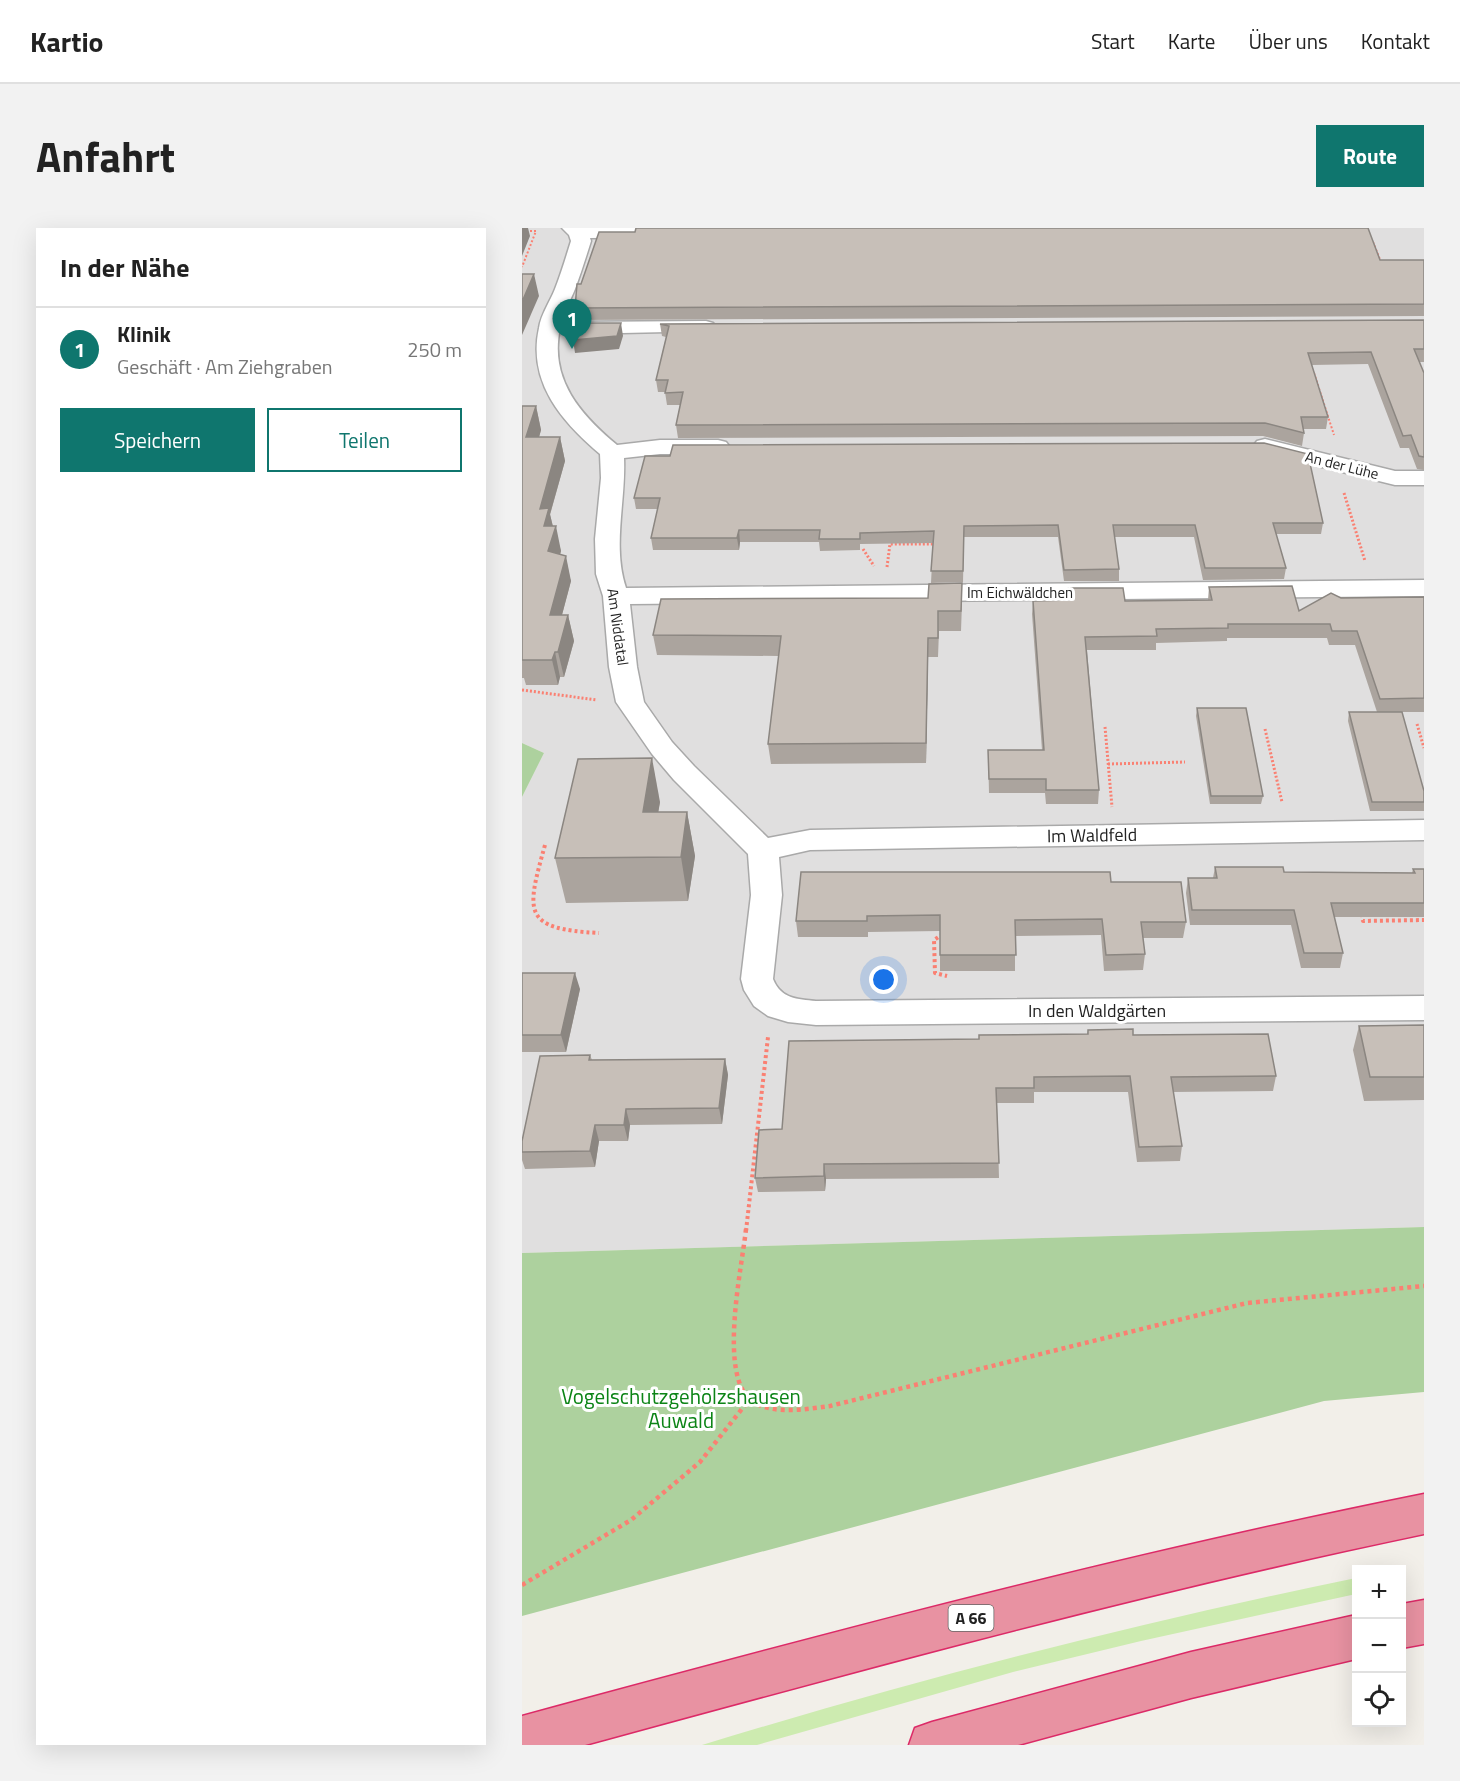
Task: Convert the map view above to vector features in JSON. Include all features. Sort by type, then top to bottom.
[{"type":"highway","name":"A 66","points":[[522,1739],[919,1631],[1120,1580],[1424,1514]]},
{"type":"highway","points":[[1406,1625],[1424,1622]]},
{"type":"highway","points":[[932,1745],[1191,1675],[1352,1638]]},
{"type":"street","points":[[702,231],[575,230],[581,241],[549,328],[547,352],[550,374],[561,402],[592,436],[612,453],[660,447],[745,447]]},
{"type":"street","points":[[549,328],[725,327]]},
{"type":"street","name":"An der Lühe","points":[[1241,445],[1263,445],[1395,478],[1424,478]]},
{"type":"street","name":"Am Niddatal","points":[[612,453],[613,478],[607,539],[609,574],[616,596],[623,667],[630,702],[662,748],[684,773],[762,850]]},
{"type":"street","name":"Im Eichwäldchen","points":[[616,596],[1424,588]]},
{"type":"street","name":"Im Waldfeld","points":[[762,850],[810,840],[1424,830]]},
{"type":"street","points":[[762,850],[767,863],[767,880],[757,979],[760,992],[771,1003]]},
{"type":"street","name":"In den Waldgärten","points":[[771,1003],[786,1011],[816,1013],[1424,1008]]},
{"type":"path","points":[[522,231],[536,231],[522,267]]},
{"type":"path","points":[[1371,238],[1384,268]]},
{"type":"path","points":[[1311,364],[1345,466]]},
{"type":"path","points":[[1343,490],[1366,567]]},
{"type":"path","points":[[886,573],[890,544],[944,544]]},
{"type":"path","points":[[522,690],[611,702],[630,702]]},
{"type":"path","points":[[1417,724],[1424,748]]},
{"type":"path","points":[[1105,726],[1114,834]]},
{"type":"path","points":[[1265,729],[1288,832]]},
{"type":"path","points":[[1108,764],[1185,762]]},
{"type":"path","points":[[545,845],[530,895],[531,915],[537,923],[552,930],[599,933]]},
{"type":"path","points":[[1361,909],[1363,921],[1424,920]]},
{"type":"path","points":[[946,932],[934,940],[935,973],[947,976]]},
{"type":"path","points":[[771,1003],[733,1343],[740,1387],[749,1400],[770,1408],[795,1411],[830,1406],[1247,1303],[1424,1286]]},
{"type":"path","points":[[522,1585],[632,1520],[700,1462],[749,1400]]},
{"type":"shaded area","points":[[522,228],[1424,228],[1424,1227],[522,1253],[522,797],[544,753],[522,743]]},
{"type":"green space","points":[[522,743],[544,753],[522,797]]},
{"type":"green space","name":"Vogelschutzgehölzshausen Auwald","points":[[1424,1227],[1424,1392],[1324,1401],[522,1616],[522,1253]]},
{"type":"green space","points":[[1352,1579],[1352,1595],[1141,1641],[1013,1672],[757,1745],[702,1745],[946,1675],[1109,1633]]},
{"type":"building","points":[[636,228],[1368,228],[1380,260],[1424,260],[1424,304],[575,308],[577,284],[581,284],[599,232],[635,232]]},
{"type":"building","points":[[522,274],[534,274],[522,302]]},
{"type":"building","points":[[1424,320],[1424,349],[1414,349],[1424,373],[1424,457],[1419,456],[1411,435],[1403,436],[1371,352],[1308,353],[1328,417],[1301,417],[1304,433],[1265,423],[676,425],[683,392],[665,393],[668,380],[656,380],[669,326],[660,324]]},
{"type":"building","points":[[574,323],[621,323],[617,336],[573,340]]},
{"type":"building","points":[[522,406],[536,406],[526,437],[560,437],[540,509],[549,508],[544,526],[556,526],[548,551],[566,556],[550,615],[568,615],[558,652],[555,652],[552,660],[522,660]]},
{"type":"building","points":[[1264,443],[1308,454],[1323,523],[1273,523],[1286,568],[1205,568],[1195,525],[1113,525],[1119,569],[1064,570],[1058,525],[964,526],[963,571],[931,571],[934,531],[860,533],[860,539],[819,539],[820,530],[739,530],[737,538],[651,538],[660,498],[634,498],[645,456],[670,456],[673,445]]},
{"type":"building","points":[[962,583],[961,611],[938,611],[938,638],[928,638],[926,743],[768,744],[781,636],[653,635],[661,599],[928,598],[929,584]]},
{"type":"building","points":[[1292,586],[1299,611],[1331,593],[1341,598],[1424,597],[1424,698],[1380,699],[1357,631],[1332,631],[1330,624],[1228,624],[1228,628],[1156,629],[1157,636],[1085,637],[1099,790],[1046,790],[1046,779],[989,779],[988,750],[1044,750],[1033,601],[1069,600],[1067,588],[1123,588],[1125,601],[1212,600],[1209,587]]},
{"type":"building","points":[[1197,708],[1246,708],[1263,796],[1211,796]]},
{"type":"building","points":[[1349,712],[1402,712],[1424,791],[1424,802],[1372,802]]},
{"type":"building","points":[[652,758],[643,812],[687,812],[681,857],[555,858],[578,759]]},
{"type":"building","points":[[1215,867],[1283,867],[1284,872],[1415,873],[1413,869],[1424,869],[1424,903],[1331,903],[1343,953],[1304,953],[1294,910],[1192,910],[1188,878],[1217,878]]},
{"type":"building","points":[[801,872],[1110,872],[1111,882],[1181,882],[1186,922],[1141,922],[1145,954],[1106,955],[1102,919],[1015,920],[1016,955],[940,955],[940,915],[867,916],[867,921],[796,921]]},
{"type":"building","points":[[522,973],[575,973],[561,1035],[522,1035]]},
{"type":"building","points":[[1424,1025],[1424,1077],[1370,1077],[1359,1026]]},
{"type":"building","points":[[1133,1029],[1133,1035],[1268,1034],[1276,1076],[1171,1077],[1182,1146],[1139,1147],[1130,1076],[1034,1077],[1034,1088],[996,1088],[999,1163],[824,1164],[824,1176],[755,1178],[759,1130],[782,1129],[789,1041],[979,1039],[979,1035],[1088,1034],[1088,1030]]},
{"type":"building","points":[[590,1055],[589,1060],[725,1059],[719,1108],[626,1109],[624,1125],[595,1125],[590,1151],[522,1152],[522,1141],[540,1056]]},
{"type":"place","name":"Klinik","points":[[572,349]]}]
